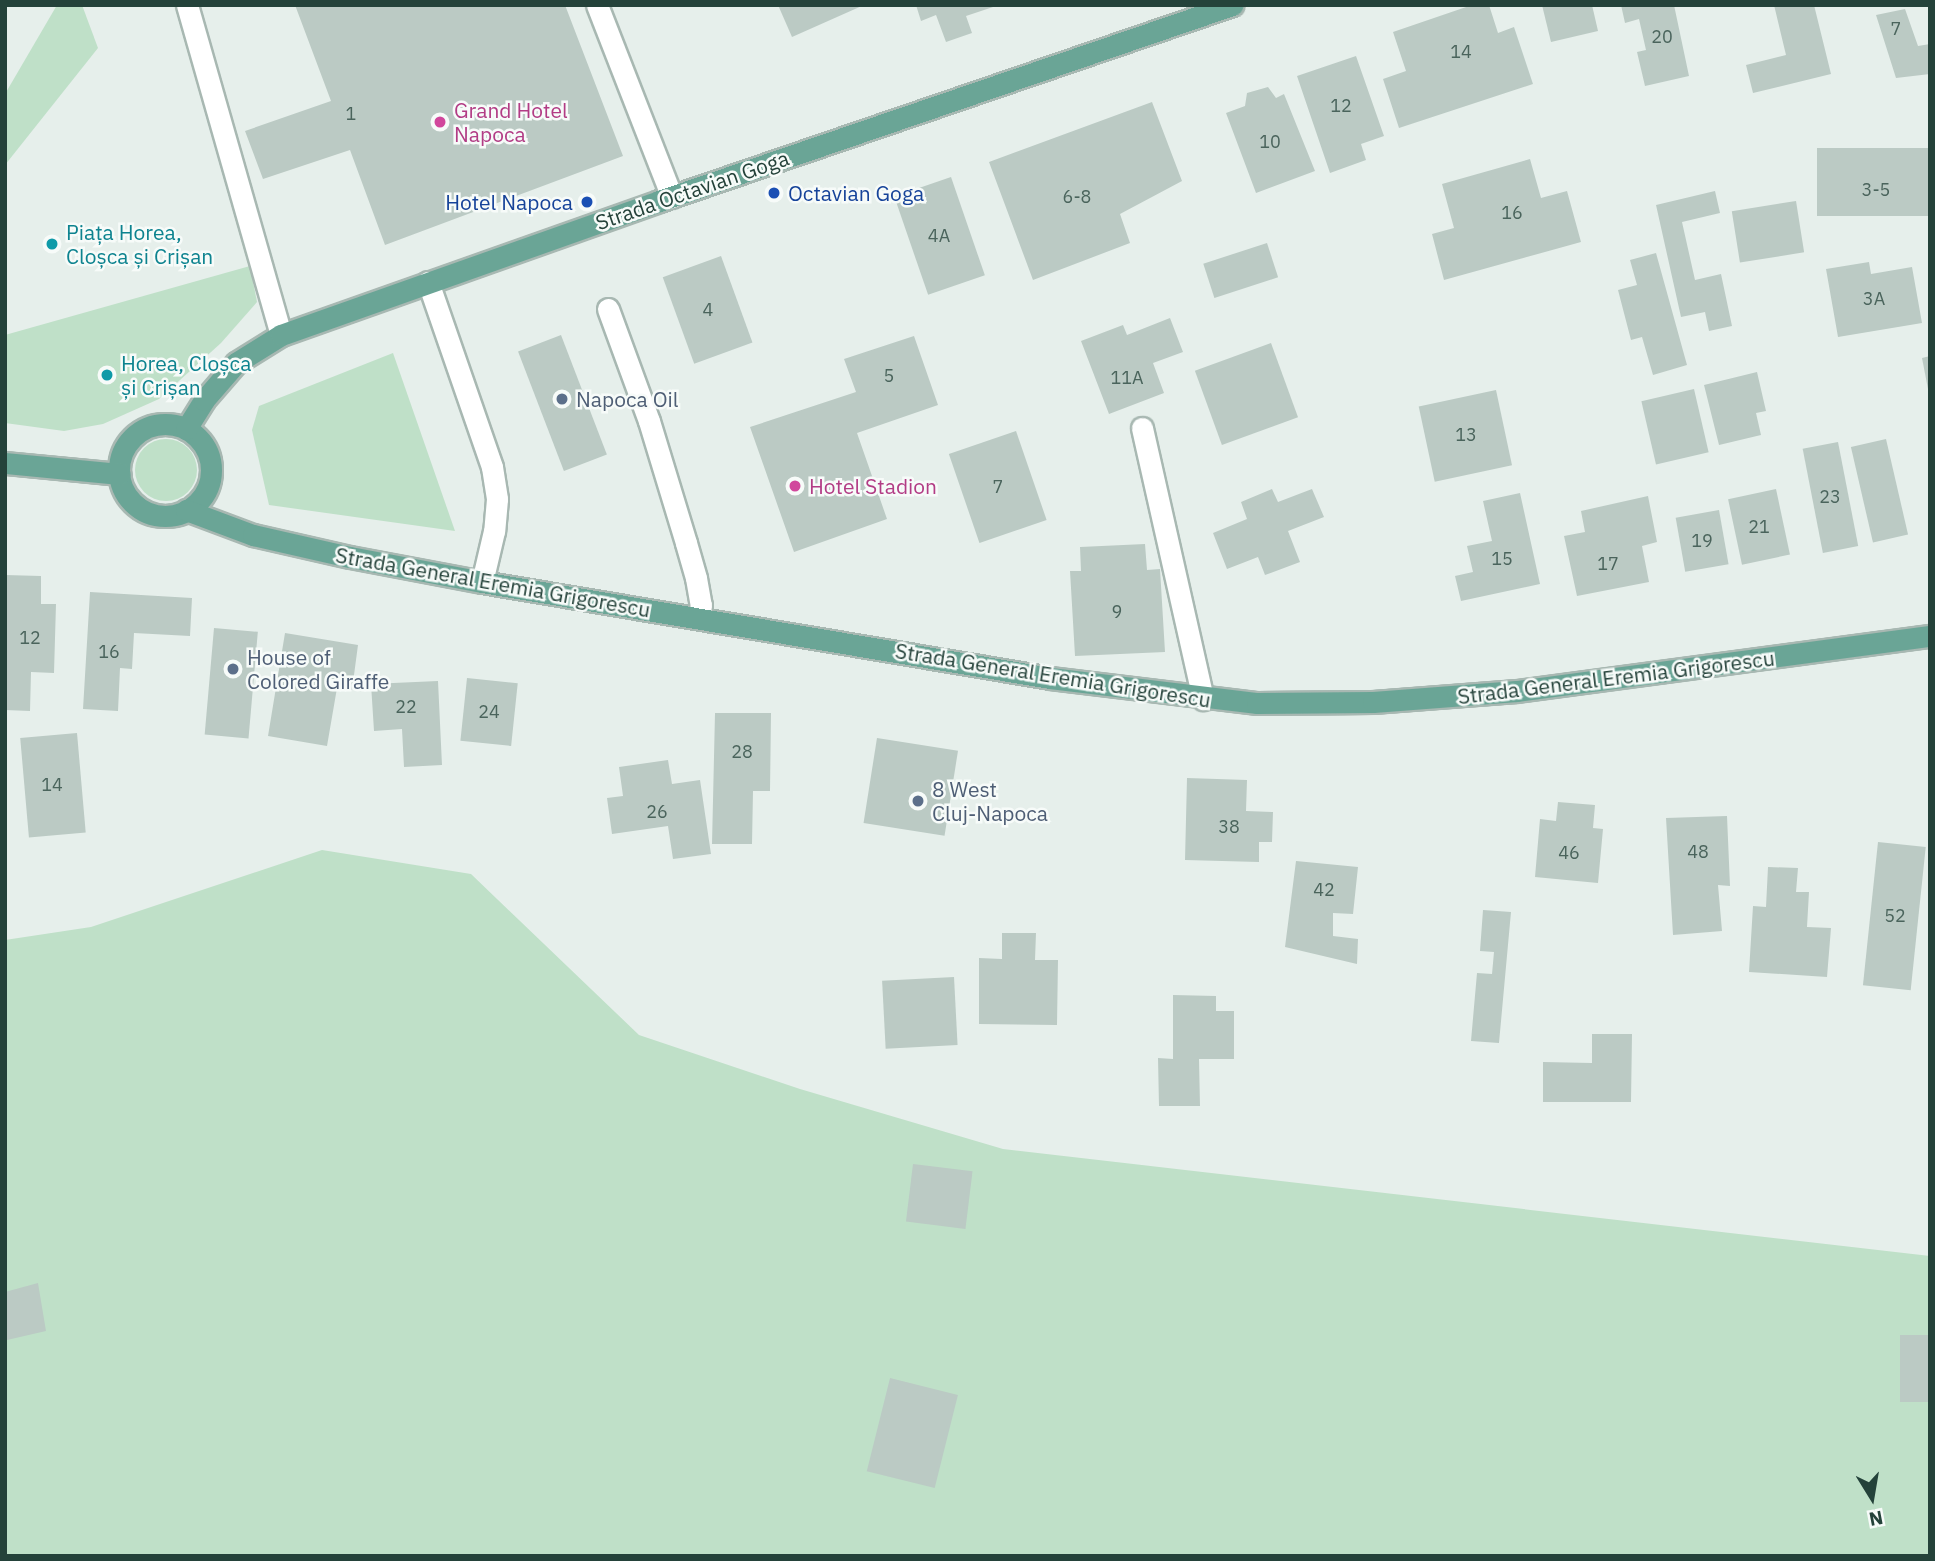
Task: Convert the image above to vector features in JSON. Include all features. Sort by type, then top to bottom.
[{"type":"main road","name":"Strada Octavian Goga","points":[[186,429],[204,400],[236,363],[281,335],[672,197],[1232,5]]},
{"type":"main road","points":[[165,423],[186,429],[202,442],[211,467],[205,492],[186,510],[161,515],[137,507],[121,486],[120,458],[136,433],[165,423]]},
{"type":"main road","points":[[5,463],[119,474]]},
{"type":"main road","name":"Strada General Eremia Grigorescu","points":[[186,510],[253,535],[482,582],[1050,678],[1203,699],[1308,704],[1468,696],[1930,636]]},
{"type":"street","points":[[187,5],[281,335]]},
{"type":"street","points":[[597,5],[672,197]]},
{"type":"street","points":[[428,282],[492,467],[497,499],[494,531],[482,582]]},
{"type":"street","points":[[608,309],[649,421],[686,543],[701,605],[699,618]]},
{"type":"street","points":[[1142,428],[1203,699]]},
{"type":"green space","points":[[57,5],[82,5],[98,48],[5,165],[5,94]]},
{"type":"green space","points":[[250,266],[257,302],[221,343],[159,399],[103,424],[64,431],[5,423],[5,335]]},
{"type":"green space","points":[[393,353],[455,531],[269,505],[252,430],[259,406]]},
{"type":"green space","points":[[166,439],[188,448],[197,470],[188,492],[166,501],[144,492],[135,470],[144,448]]},
{"type":"green space","points":[[322,850],[471,874],[639,1035],[800,1089],[1003,1149],[1930,1256],[1930,1556],[5,1556],[5,940],[91,927]]},
{"type":"building","name":"Grand Hotel Napoca","points":[[295,5],[565,5],[623,156],[385,245],[350,150],[263,179],[245,131],[331,101]]},
{"type":"building","points":[[778,5],[864,5],[792,37]]},
{"type":"building","points":[[916,5],[996,6],[966,16],[972,33],[946,42],[936,15],[921,21]]},
{"type":"building","points":[[1472,5],[1489,5],[1498,33],[1514,27],[1533,84],[1399,128],[1383,79],[1406,71],[1393,32]]},
{"type":"building","points":[[1542,5],[1592,5],[1598,31],[1551,42]]},
{"type":"building","points":[[1621,5],[1674,5],[1689,76],[1645,86],[1637,52],[1646,50],[1639,19],[1625,23]]},
{"type":"building","points":[[1774,5],[1814,5],[1831,74],[1753,93],[1746,65],[1786,55]]},
{"type":"building","points":[[1905,9],[1918,46],[1930,44],[1930,74],[1896,78],[1876,15]]},
{"type":"building","points":[[1356,56],[1384,136],[1361,144],[1366,160],[1330,173],[1297,76]]},
{"type":"building","points":[[1268,87],[1276,98],[1284,94],[1315,171],[1256,193],[1226,113],[1245,106],[1247,93]]},
{"type":"building","points":[[1152,102],[1182,181],[1120,214],[1130,243],[1033,280],[989,162]]},
{"type":"building","points":[[1817,148],[1930,148],[1930,216],[1817,216]]},
{"type":"building","points":[[1530,159],[1541,198],[1567,191],[1581,242],[1444,280],[1432,234],[1454,228],[1442,184]]},
{"type":"building","points":[[951,177],[985,275],[928,295],[894,197]]},
{"type":"building","points":[[1715,191],[1720,213],[1682,222],[1695,280],[1721,274],[1732,326],[1709,331],[1705,312],[1681,317],[1656,205]]},
{"type":"building","points":[[1796,201],[1804,252],[1740,263],[1732,211]]},
{"type":"building","points":[[1267,243],[1278,277],[1214,298],[1203,264]]},
{"type":"building","points":[[1656,253],[1687,365],[1653,375],[1642,337],[1631,340],[1618,290],[1637,285],[1630,260]]},
{"type":"building","points":[[721,256],[752,342],[694,364],[663,277]]},
{"type":"building","points":[[1869,262],[1871,274],[1912,267],[1922,323],[1838,337],[1826,269]]},
{"type":"building","points":[[1170,318],[1183,352],[1153,363],[1164,393],[1109,414],[1081,341],[1123,325],[1127,335]]},
{"type":"building","name":"Napoca Oil","points":[[561,335],[607,454],[564,471],[518,351]]},
{"type":"building","points":[[914,336],[938,405],[857,433],[887,519],[794,552],[750,427],[856,392],[844,359]]},
{"type":"building","points":[[1271,343],[1298,417],[1222,445],[1195,371]]},
{"type":"building","points":[[1930,356],[1930,389],[1928,389],[1922,358]]},
{"type":"building","points":[[1757,372],[1766,411],[1756,413],[1761,435],[1719,445],[1704,385]]},
{"type":"building","points":[[1694,389],[1709,452],[1656,464],[1641,401]]},
{"type":"building","points":[[1496,390],[1512,465],[1435,482],[1419,406]]},
{"type":"building","points":[[1016,431],[1047,520],[979,543],[949,454]]},
{"type":"building","points":[[1886,439],[1908,534],[1873,543],[1851,447]]},
{"type":"building","points":[[1838,442],[1858,546],[1823,553],[1803,449]]},
{"type":"building","points":[[1272,489],[1278,502],[1312,489],[1324,517],[1288,531],[1300,562],[1265,575],[1258,557],[1227,569],[1213,533],[1247,519],[1241,502]]},
{"type":"building","points":[[1776,489],[1790,555],[1742,565],[1728,499]]},
{"type":"building","points":[[1520,493],[1540,584],[1461,601],[1455,576],[1473,572],[1467,546],[1492,541],[1483,501]]},
{"type":"building","points":[[1648,496],[1657,542],[1642,546],[1649,582],[1577,596],[1564,536],[1585,532],[1581,511]]},
{"type":"building","points":[[1719,510],[1729,564],[1685,572],[1676,518]]},
{"type":"building","points":[[1145,544],[1147,570],[1160,569],[1165,652],[1075,656],[1070,571],[1081,571],[1080,547]]},
{"type":"building","points":[[5,575],[41,576],[41,604],[56,604],[54,673],[31,672],[30,711],[5,710]]},
{"type":"building","points":[[90,592],[192,598],[190,636],[134,633],[132,669],[120,668],[118,711],[83,709]]},
{"type":"building","points":[[214,628],[258,632],[249,738],[205,735]]},
{"type":"building","points":[[285,633],[358,645],[352,690],[337,688],[327,746],[268,736]]},
{"type":"building","points":[[467,678],[518,683],[511,746],[460,741]]},
{"type":"building","points":[[438,681],[442,765],[404,767],[402,729],[374,731],[371,684]]},
{"type":"building","points":[[715,713],[771,713],[770,791],[753,791],[752,844],[712,844]]},
{"type":"building","points":[[77,733],[86,833],[29,838],[20,738]]},
{"type":"building","points":[[877,738],[958,751],[945,836],[864,823]]},
{"type":"building","points":[[668,760],[672,784],[700,780],[711,854],[673,859],[668,826],[612,834],[607,798],[623,796],[619,767]]},
{"type":"building","points":[[1187,778],[1247,780],[1246,811],[1273,812],[1272,842],[1259,842],[1259,862],[1185,860]]},
{"type":"building","points":[[1558,802],[1595,805],[1593,828],[1603,829],[1598,883],[1535,877],[1540,819],[1556,821]]},
{"type":"building","points":[[1727,816],[1730,886],[1718,885],[1722,931],[1673,935],[1666,818]]},
{"type":"building","points":[[1878,842],[1926,847],[1911,990],[1863,985]]},
{"type":"building","points":[[1296,861],[1358,867],[1353,914],[1333,913],[1333,936],[1358,939],[1357,964],[1285,947]]},
{"type":"building","points":[[1768,867],[1798,868],[1796,892],[1809,892],[1807,927],[1831,928],[1827,977],[1749,972],[1753,906],[1766,907]]},
{"type":"building","points":[[1483,910],[1511,912],[1499,1043],[1471,1041],[1477,973],[1492,974],[1494,952],[1480,951]]},
{"type":"building","points":[[1002,933],[1036,933],[1035,960],[1058,960],[1057,1025],[979,1024],[979,958],[1002,959]]},
{"type":"building","points":[[954,977],[958,1045],[886,1049],[882,981]]},
{"type":"building","points":[[1173,995],[1216,996],[1216,1011],[1234,1011],[1234,1059],[1199,1059],[1200,1106],[1159,1106],[1158,1058],[1173,1059]]},
{"type":"building","points":[[1592,1034],[1632,1034],[1631,1102],[1543,1102],[1543,1062],[1592,1063]]},
{"type":"building","points":[[913,1164],[973,1171],[965,1229],[906,1222]]},
{"type":"building","points":[[38,1283],[46,1331],[7,1340],[5,1292]]},
{"type":"building","points":[[1900,1335],[1929,1335],[1929,1402],[1900,1402]]},
{"type":"building","points":[[890,1378],[958,1395],[935,1488],[867,1471]]},
{"type":"place","name":"Grand Hotel Napoca","points":[[440,122]]},
{"type":"place","name":"Octavian Goga","points":[[774,193]]},
{"type":"place","name":"Hotel Napoca","points":[[587,202]]},
{"type":"place","name":"Piața Horea, Cloșca și Crișan","points":[[52,244]]},
{"type":"place","name":"Horea, Cloșca și Crișan","points":[[107,375]]},
{"type":"place","name":"Napoca Oil","points":[[562,399]]},
{"type":"place","name":"Hotel Stadion","points":[[795,486]]},
{"type":"place","name":"House of Colored Giraffe","points":[[233,669]]},
{"type":"place","name":"8 West Cluj-Napoca","points":[[918,801]]}]
